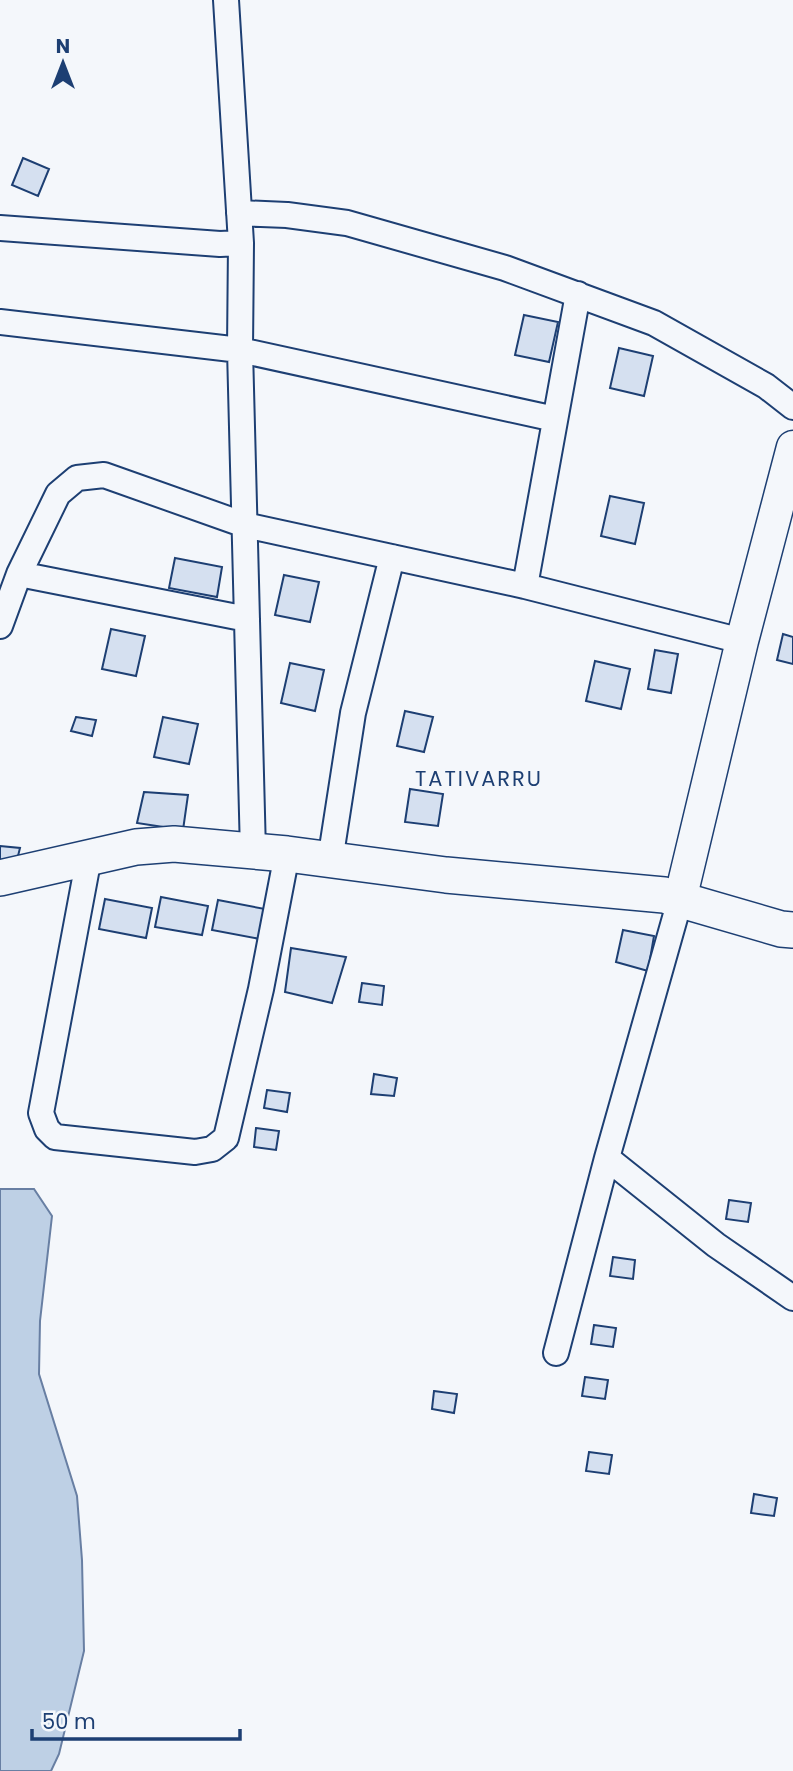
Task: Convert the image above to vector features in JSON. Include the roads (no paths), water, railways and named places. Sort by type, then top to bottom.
[{"type":"main road","points":[[0,878],[136,846],[174,844],[446,875],[664,895],[780,929],[793,930]]},
{"type":"street","points":[[89,857],[41,1112],[47,1129],[55,1137],[195,1152],[212,1149],[226,1138],[261,989],[270,853],[247,619],[240,350],[241,243],[226,0]]},
{"type":"street","points":[[239,213],[286,215],[347,223],[505,268],[654,323],[766,386],[793,407]]},
{"type":"street","points":[[0,228],[220,244],[241,243]]},
{"type":"street","points":[[525,586],[578,294]]},
{"type":"street","points":[[0,322],[240,350],[555,419]]},
{"type":"street","points":[[556,1353],[607,1158],[680,900],[742,641],[793,447]]},
{"type":"street","points":[[0,626],[19,574],[58,494],[77,478],[104,475],[245,525],[525,586],[742,641]]},
{"type":"street","points":[[330,861],[353,713],[393,557]]},
{"type":"street","points":[[19,574],[247,619]]},
{"type":"street","points":[[607,1158],[716,1245],[793,1297]]},
{"type":"water","points":[[0,1189],[34,1189],[52,1216],[40,1321],[39,1374],[77,1496],[82,1560],[84,1651],[59,1754],[51,1771],[0,1771]]},
{"type":"district","name":"TATIVARRU","points":[[479,779]]}]
